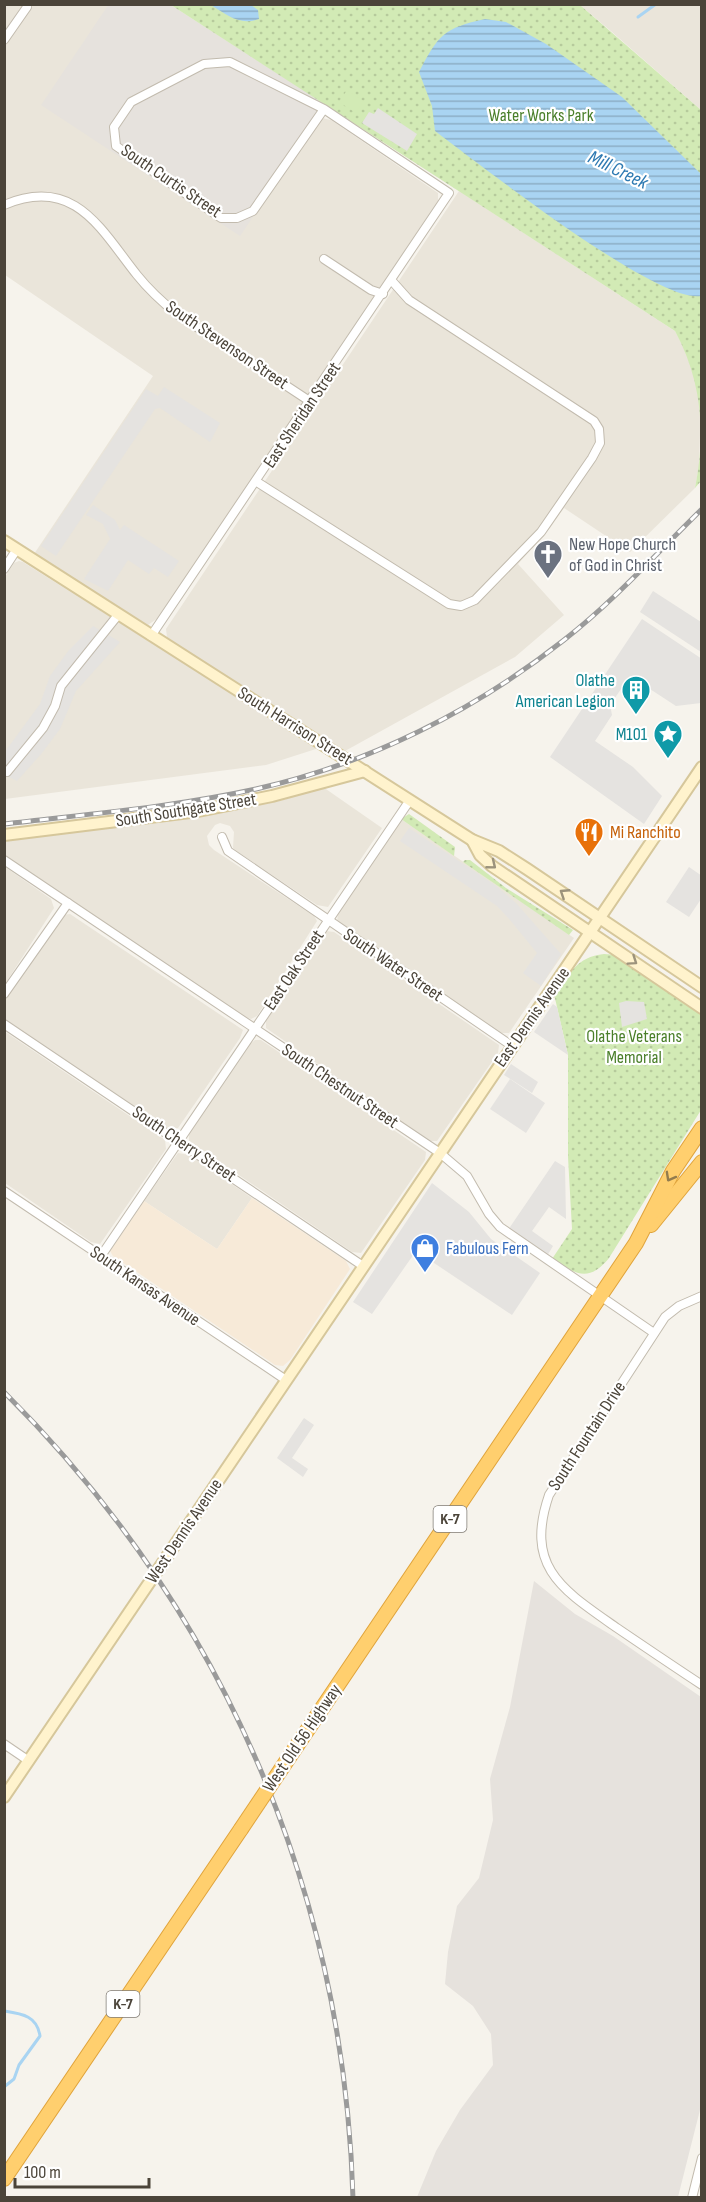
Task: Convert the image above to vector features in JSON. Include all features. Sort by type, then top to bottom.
[{"type":"highway","name":"K-7","points":[[636,1243],[673,1171],[702,1128]]},
{"type":"highway","name":"K-7","points":[[599,1296],[636,1243],[690,1180],[702,1162]]},
{"type":"highway","name":"West Old 56 Highway","points":[[4,2179],[599,1296]]},
{"type":"street","points":[[4,40],[27,7]]},
{"type":"street","name":"South Curtis Street","points":[[324,109],[253,211],[237,218],[221,218],[116,146],[114,127],[131,102],[204,64],[230,62],[324,109],[449,193]]},
{"type":"street","name":"East Sheridan Street","points":[[151,636],[311,402],[449,193]]},
{"type":"street","name":"South Stevenson Street","points":[[4,205],[41,198],[63,202],[84,211],[103,228],[158,298],[177,314],[311,402]]},
{"type":"street","points":[[324,259],[371,290],[383,294]]},
{"type":"street","points":[[257,482],[449,604],[461,606],[475,600],[541,532],[592,458],[600,443],[599,429],[594,421],[409,300],[392,280]]},
{"type":"street","name":"South Harrison Street","points":[[4,541],[471,840],[499,851],[702,987]]},
{"type":"street","points":[[4,569],[17,549]]},
{"type":"street","points":[[7,772],[43,728],[55,706],[61,686],[118,615]]},
{"type":"street","name":"East Dennis Avenue","points":[[363,1266],[702,767]]},
{"type":"street","name":"South Southgate Street","points":[[4,835],[198,811],[264,798],[365,771]]},
{"type":"street","name":"East Oak Street","points":[[101,1256],[410,800]]},
{"type":"street","name":"South Water Street","points":[[222,837],[228,851],[512,1046]]},
{"type":"street","name":"South Harrison Street","points":[[471,840],[480,855],[492,866],[702,1008]]},
{"type":"street","name":"South Chestnut Street","points":[[4,860],[440,1153],[468,1176],[489,1214],[500,1227],[654,1333]]},
{"type":"street","points":[[4,994],[68,903]]},
{"type":"street","name":"South Cherry Street","points":[[4,1023],[363,1266]]},
{"type":"street","name":"South Kansas Avenue","points":[[4,1191],[286,1380]]},
{"type":"street","name":"West Dennis Avenue","points":[[4,1797],[363,1266]]},
{"type":"street","name":"South Fountain Drive","points":[[702,1296],[672,1312],[654,1333],[549,1495],[541,1527],[541,1543],[552,1575],[566,1592],[702,1685]]},
{"type":"street","points":[[4,1744],[29,1761]]},
{"type":"street","points":[[692,2198],[702,2158]]},
{"type":"shaded area","points":[[109,4],[171,5],[322,102],[318,121],[240,236],[41,105]]},
{"type":"shaded area","points":[[4,5],[109,5],[318,121],[322,118],[331,120],[438,193],[438,201],[269,453],[158,618],[148,625],[34,554],[153,376],[5,275]]},
{"type":"shaded area","points":[[580,5],[701,5],[701,110],[612,32]]},
{"type":"shaded area","points":[[378,108],[417,134],[407,151],[362,123],[369,112],[374,114]]},
{"type":"shaded area","points":[[459,191],[675,331],[689,358],[701,403],[699,467],[695,488],[630,552],[564,508],[550,528],[518,564],[564,615],[515,657],[345,751],[171,642],[167,637],[166,629]]},
{"type":"shaded area","points":[[164,387],[220,423],[210,442],[160,408],[155,409],[56,556],[41,546],[146,389],[158,396]]},
{"type":"shaded area","points":[[93,505],[115,520],[120,530],[124,525],[179,561],[168,577],[154,568],[149,574],[128,560],[108,591],[84,579],[110,539],[103,524],[86,515]]},
{"type":"shaded area","points":[[19,561],[319,748],[266,765],[5,799],[5,577],[14,563]]},
{"type":"shaded area","points":[[653,591],[701,622],[701,652],[640,612]]},
{"type":"shaded area","points":[[642,619],[702,659],[701,703],[676,706],[630,676],[610,705],[612,715],[595,741],[633,767],[662,796],[644,824],[550,757]]},
{"type":"shaded area","points":[[93,626],[120,642],[76,691],[60,729],[42,753],[17,781],[5,775],[4,753],[40,704],[50,676],[69,650]]},
{"type":"shaded area","points":[[323,787],[382,828],[328,907],[317,905],[236,851],[233,848],[234,832],[230,826],[220,823],[215,825],[207,836],[209,845],[214,850],[314,916],[317,921],[257,1016],[251,1019],[5,855],[4,843],[8,840],[219,813],[280,801]]},
{"type":"shaded area","points":[[401,819],[574,938],[509,1033],[501,1033],[337,921],[338,914]]},
{"type":"shaded area","points":[[409,828],[495,885],[516,903],[561,954],[541,986],[523,973],[537,953],[510,920],[497,906],[400,841]]},
{"type":"shaded area","points":[[5,867],[51,899],[54,908],[5,984]]},
{"type":"shaded area","points":[[689,867],[702,876],[701,899],[689,917],[666,902]]},
{"type":"shaded area","points":[[70,914],[243,1030],[240,1038],[178,1128],[167,1128],[4,1018],[4,1001],[59,920],[63,915]]},
{"type":"shaded area","points":[[326,931],[334,932],[499,1045],[498,1053],[437,1141],[429,1141],[266,1028],[266,1019]]},
{"type":"shaded area","points":[[644,1002],[647,1019],[622,1027],[619,1003]]},
{"type":"shaded area","points":[[553,1004],[557,1007],[568,1055],[534,1032]]},
{"type":"shaded area","points":[[4,1031],[165,1140],[166,1149],[100,1244],[91,1242],[5,1183]]},
{"type":"shaded area","points":[[255,1040],[261,1040],[426,1152],[425,1160],[361,1253],[352,1252],[189,1141],[189,1132],[249,1045]]},
{"type":"shaded area","points":[[511,1064],[538,1082],[532,1093],[504,1075]]},
{"type":"shaded area","points":[[510,1079],[545,1103],[526,1133],[490,1109]]},
{"type":"shaded area","points":[[178,1153],[189,1155],[252,1198],[217,1249],[144,1201]]},
{"type":"shaded area","points":[[555,1161],[565,1167],[566,1219],[549,1207],[532,1231],[553,1246],[547,1256],[508,1230]]},
{"type":"shaded area","points":[[432,1183],[469,1212],[491,1239],[540,1273],[512,1315],[416,1251],[372,1314],[353,1302]]},
{"type":"shaded area","points":[[252,1198],[346,1261],[350,1269],[290,1360],[283,1366],[275,1365],[113,1256],[110,1251],[144,1201],[217,1249]]},
{"type":"shaded area","points":[[304,1418],[314,1425],[292,1458],[308,1469],[303,1477],[277,1458]]},
{"type":"shaded area","points":[[534,1581],[575,1614],[613,1636],[701,1697],[701,2106],[678,2197],[417,2197],[436,2151],[460,2110],[493,2065],[491,2034],[473,2006],[445,1984],[448,1952],[457,1906],[479,1878],[493,1820],[490,1779],[510,1707]]},
{"type":"green space","name":"Water Works Park","points":[[171,5],[580,5],[701,110],[701,427],[696,388],[684,350],[675,331]]},
{"type":"green space","points":[[347,90],[363,101],[356,113],[339,102]]},
{"type":"green space","name":"Water Works Park","points":[[701,427],[701,481],[695,488]]},
{"type":"green space","points":[[409,814],[455,847],[454,856],[401,819]]},
{"type":"green space","points":[[470,860],[506,888],[573,930],[569,935],[463,862]]},
{"type":"green space","name":"Olathe Veterans Memorial","points":[[604,954],[616,955],[701,1011],[701,1110],[609,1258],[595,1271],[582,1273],[568,1269],[552,1259],[572,1229],[568,1157],[568,1055],[554,994],[569,973],[580,963]]},
{"type":"water","points":[[211,5],[251,5],[258,10],[259,19],[240,20],[228,16]]},
{"type":"water","name":"Mill Creek","points":[[485,19],[506,22],[546,44],[622,97],[701,174],[701,296],[679,293],[609,256],[526,199],[435,131],[432,106],[419,72],[437,41],[444,35],[460,26]]},
{"type":"waterway","points":[[638,17],[656,4]]},
{"type":"waterway","points":[[4,2011],[28,2017],[36,2024],[40,2036],[19,2065],[14,2079],[4,2087]]},
{"type":"railway","points":[[4,824],[131,810],[256,789],[298,778],[379,750],[457,712],[530,666],[600,609],[702,509]]},
{"type":"railway","points":[[4,1392],[81,1476],[149,1566],[208,1661],[257,1761],[296,1865],[325,1973],[344,2084],[353,2198]]},
{"type":"place","name":"New Hope Church of God in Christ","points":[[548,580]]},
{"type":"place","name":"Olathe American Legion","points":[[636,716]]},
{"type":"place","name":"M101","points":[[668,760]]},
{"type":"place","name":"Mi Ranchito","points":[[589,858]]},
{"type":"place","name":"Fabulous Fern","points":[[425,1274]]}]
